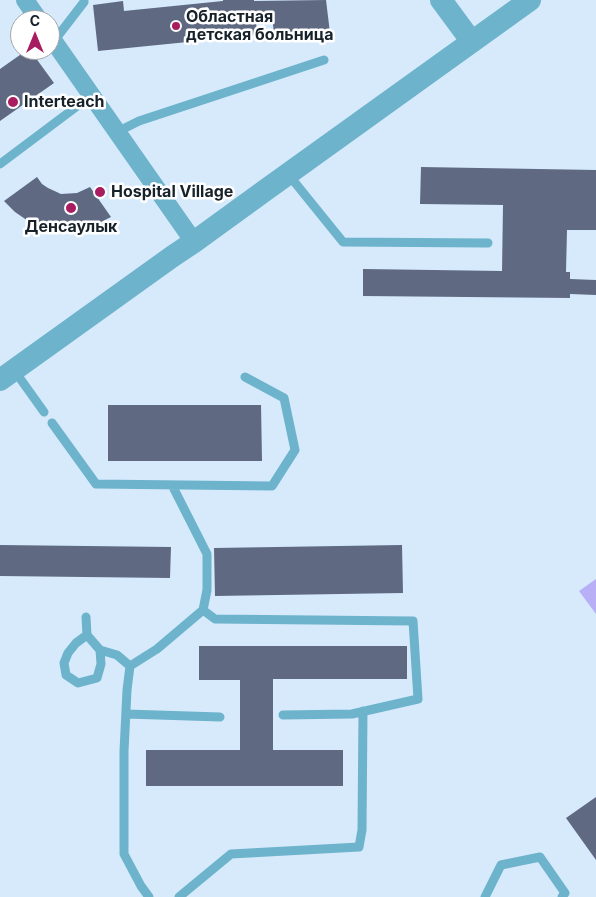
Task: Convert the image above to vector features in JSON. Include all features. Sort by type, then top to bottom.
[{"type":"street","points":[[441,0],[472,42]]},
{"type":"street","points":[[7,375],[530,0]]},
{"type":"street","points":[[60,49],[194,242]]},
{"type":"lane","points":[[60,29],[84,0]]},
{"type":"lane","points":[[117,132],[139,121],[324,60]]},
{"type":"lane","points":[[0,164],[92,95]]},
{"type":"lane","points":[[288,174],[343,242],[488,243]]},
{"type":"lane","points":[[7,375],[44,412]]},
{"type":"lane","points":[[52,423],[96,484],[272,486],[295,450],[284,398],[245,377]]},
{"type":"lane","points":[[130,666],[157,649],[202,610],[207,590],[207,554],[172,485]]},
{"type":"lane","points":[[202,610],[216,619],[413,621],[418,698],[352,714],[283,715]]},
{"type":"lane","points":[[86,617],[87,635],[100,650],[116,655],[130,666]]},
{"type":"lane","points":[[87,635],[68,653],[64,663],[66,675],[78,683],[97,678],[101,664],[100,650]]},
{"type":"lane","points":[[130,666],[124,751],[124,854],[141,886],[150,897]]},
{"type":"lane","points":[[179,897],[231,854],[359,847],[362,830],[363,711]]},
{"type":"lane","points":[[126,714],[220,717]]},
{"type":"lane","points":[[486,897],[501,864],[540,857],[565,893],[562,897]]},
{"type":"shaded area","points":[[596,579],[596,614],[579,591]]},
{"type":"building","name":"Областная детская больница","points":[[223,0],[326,0],[330,33],[275,39],[272,18],[256,20],[257,35],[98,51],[93,5],[123,1],[124,11]]},
{"type":"building","name":"Interteach","points":[[13,60],[37,60],[54,83],[0,121],[0,69]]},
{"type":"building","points":[[421,167],[596,170],[596,230],[567,230],[566,272],[570,272],[570,279],[596,280],[596,295],[570,294],[570,298],[363,296],[363,269],[502,271],[503,205],[420,204]]},
{"type":"building","points":[[37,177],[42,184],[61,194],[77,193],[90,187],[111,217],[85,230],[68,232],[50,231],[34,225],[15,212],[4,201]]},
{"type":"building","points":[[108,405],[261,405],[262,461],[108,461]]},
{"type":"building","points":[[0,545],[171,547],[170,578],[0,576]]},
{"type":"building","points":[[402,545],[403,593],[215,596],[214,548]]},
{"type":"building","points":[[199,646],[407,646],[407,679],[273,679],[273,750],[343,750],[343,786],[146,786],[146,750],[240,750],[240,680],[199,680]]},
{"type":"building","points":[[596,797],[596,860],[566,818]]},
{"type":"place","name":"Областная детская больница","points":[[176,26]]},
{"type":"place","name":"Interteach","points":[[13,102]]},
{"type":"place","name":"Hospital Village","points":[[100,192]]},
{"type":"place","name":"Денсаулык","points":[[71,208]]}]
